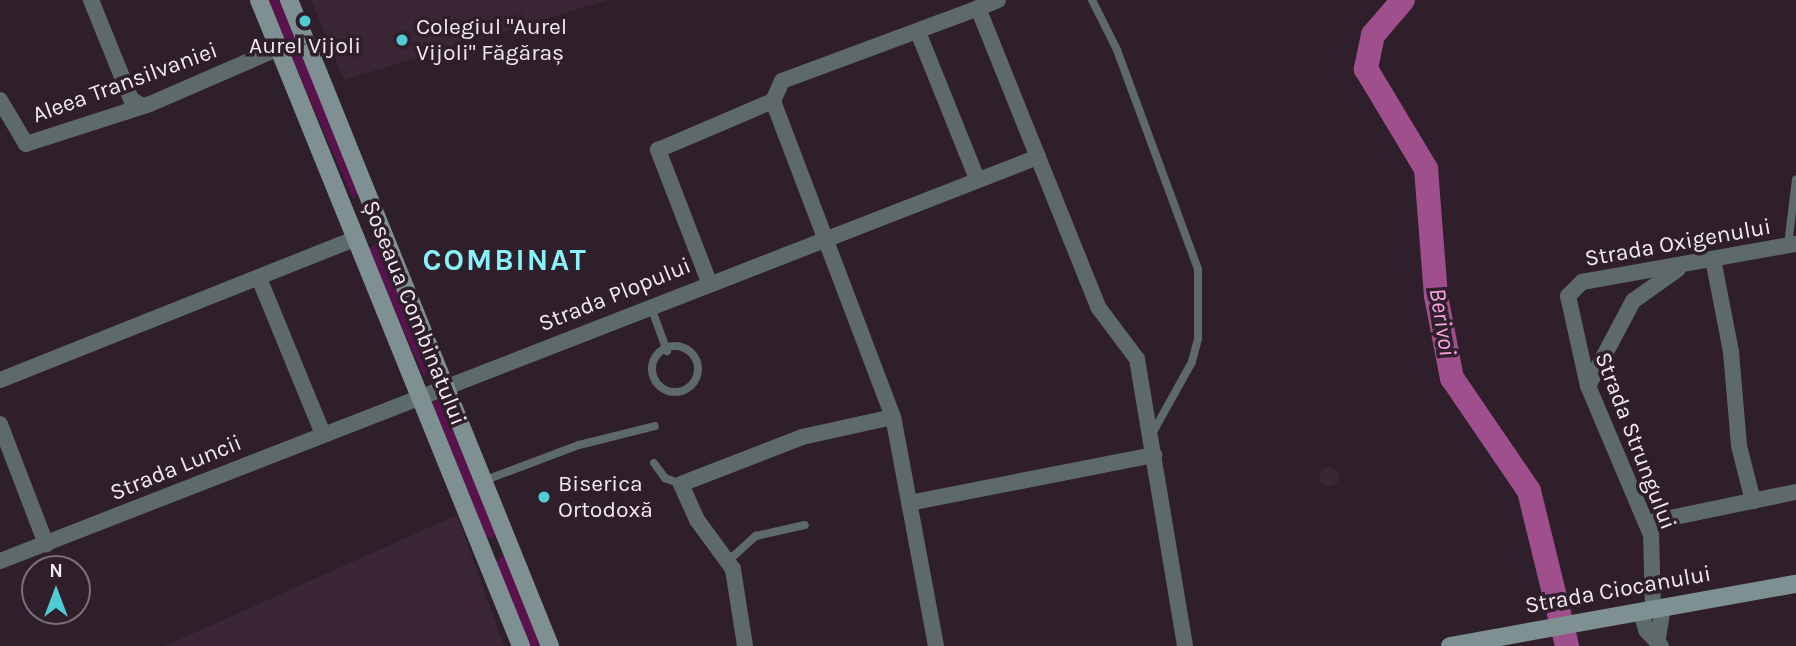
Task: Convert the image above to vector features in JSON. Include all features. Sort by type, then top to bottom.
[{"type":"main road","name":"Șoseaua Combinatului","points":[[259,0],[521,646]]},
{"type":"main road","name":"Șoseaua Combinatului","points":[[289,0],[550,646]]},
{"type":"main road","points":[[357,238],[380,228]]},
{"type":"main road","points":[[485,554],[509,544]]},
{"type":"main road","name":"Strada Ciocanului","points":[[1450,646],[1796,584]]},
{"type":"street","points":[[91,0],[131,99],[142,106]]},
{"type":"street","points":[[709,282],[658,150],[773,101],[782,81],[998,0]]},
{"type":"street","points":[[978,8],[1098,306],[1137,359],[1185,646]]},
{"type":"street","points":[[918,32],[977,179]]},
{"type":"street","name":"Aleea Transilvaniei","points":[[0,100],[26,144],[142,106],[279,48]]},
{"type":"street","points":[[773,101],[893,417],[936,646]]},
{"type":"street","name":"Strada Plopului","points":[[421,394],[445,388],[709,282],[1038,157]]},
{"type":"street","points":[[0,380],[357,238]]},
{"type":"street","name":"Strada Oxigenului","points":[[1571,290],[1580,283],[1792,245]]},
{"type":"street","points":[[1713,259],[1731,352],[1739,446],[1753,500]]},
{"type":"street","points":[[1588,386],[1633,301],[1686,264]]},
{"type":"street","points":[[259,278],[323,434]]},
{"type":"street","name":"Strada Strungului","points":[[1571,290],[1572,333],[1588,386],[1646,523],[1652,609]]},
{"type":"street","name":"Strada Luncii","points":[[0,561],[421,394]]},
{"type":"street","points":[[744,646],[728,561],[697,520],[681,484],[802,437],[893,417]]},
{"type":"street","points":[[0,424],[46,544]]},
{"type":"street","points":[[909,503],[1154,455]]},
{"type":"street","points":[[1646,523],[1796,492]]},
{"type":"street","points":[[1652,609],[1660,642]]},
{"type":"street","points":[[1652,609],[1646,630],[1660,642]]},
{"type":"lane","points":[[1092,0],[1118,50],[1198,268],[1192,362],[1151,437]]},
{"type":"lane","points":[[1792,245],[1796,179]]},
{"type":"lane","points":[[650,305],[667,351]]},
{"type":"lane","points":[[667,351],[695,352],[697,379],[671,391],[657,387],[651,363],[667,351]]},
{"type":"lane","points":[[483,481],[579,444],[655,426]]},
{"type":"lane","points":[[654,463],[665,478],[681,484]]},
{"type":"lane","points":[[728,561],[756,536],[805,525]]},
{"type":"shaded area","points":[[267,0],[281,0],[359,194],[353,199]]},
{"type":"shaded area","name":"Colegiul \"Aurel Vijoli\" Făgăraș","points":[[311,0],[608,0],[344,80]]},
{"type":"shaded area","points":[[379,242],[430,372],[424,376],[367,250]]},
{"type":"shaded area","points":[[440,398],[496,531],[493,538],[485,537],[431,404]]},
{"type":"shaded area","points":[[1329,467],[1336,470],[1339,477],[1336,484],[1329,487],[1322,484],[1319,477],[1322,470]]},
{"type":"shaded area","points":[[457,515],[504,646],[165,646]]},
{"type":"shaded area","points":[[504,555],[542,646],[529,646],[495,562]]},
{"type":"waterway","name":"Berivoi","points":[[1403,0],[1373,35],[1366,69],[1426,169],[1436,296],[1452,378],[1529,491],[1567,646]]},
{"type":"place","name":"Aurel Vijoli","points":[[305,21]]},
{"type":"place","name":"Colegiul \"Aurel Vijoli\" Făgăraș","points":[[402,40]]},
{"type":"place","name":"Biserica Ortodoxă","points":[[544,497]]},
{"type":"district","name":"COMBINAT","points":[[505,260]]}]
